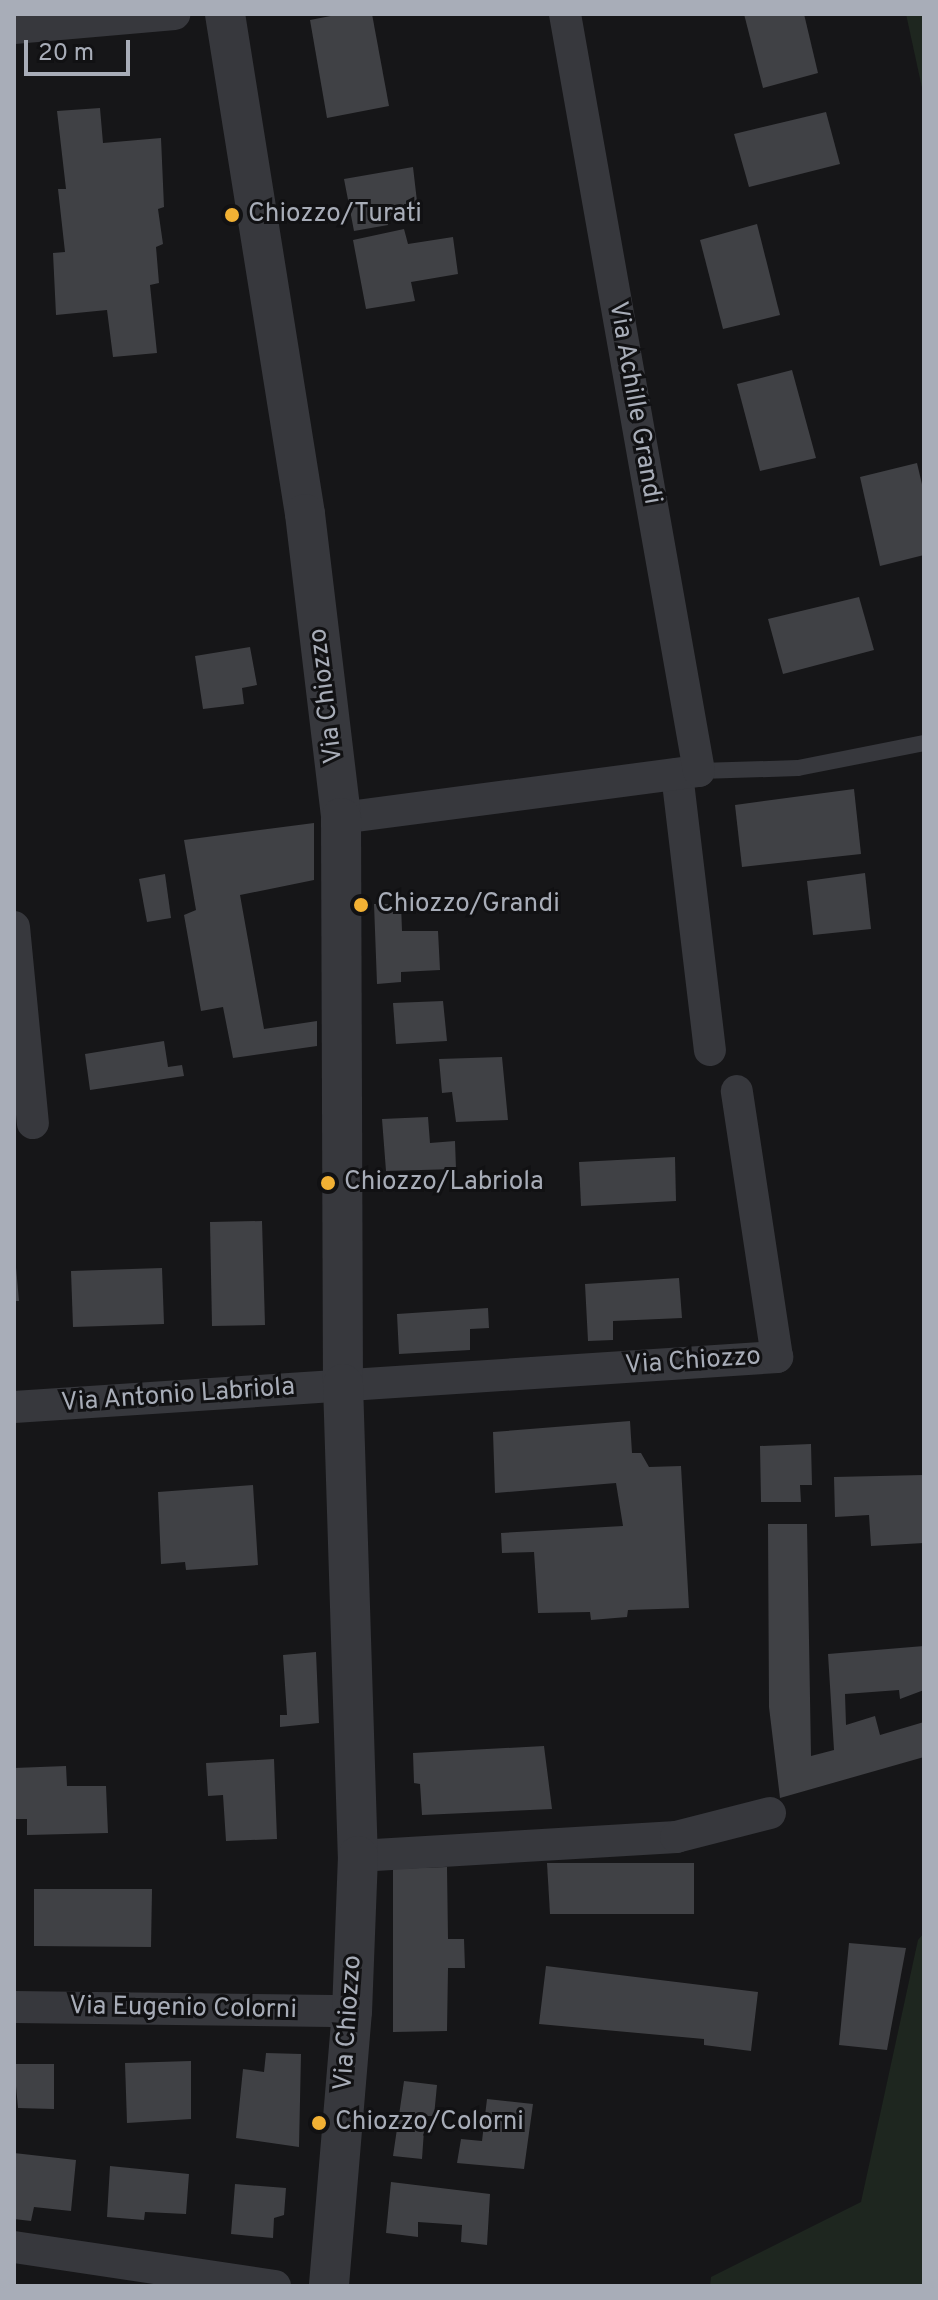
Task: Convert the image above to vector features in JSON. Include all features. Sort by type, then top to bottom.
[{"type":"street","points":[[14,28],[174,14]]},
{"type":"street","name":"Via Chiozzo","points":[[225,14],[305,514],[341,818],[343,1384],[358,1856],[352,2011],[329,2286]]},
{"type":"street","name":"Via Achille Grandi","points":[[565,14],[688,773],[710,1050]]},
{"type":"street","points":[[341,818],[688,773]]},
{"type":"street","points":[[14,927],[33,1123]]},
{"type":"street","name":"Via Chiozzo","points":[[343,1384],[777,1357],[737,1091]]},
{"type":"street","name":"Via Antonio Labriola","points":[[14,1407],[343,1384]]},
{"type":"street","points":[[358,1856],[676,1837],[770,1813]]},
{"type":"street","name":"Via Eugenio Colorni","points":[[14,2007],[352,2011]]},
{"type":"street","points":[[14,2247],[275,2286]]},
{"type":"lane","points":[[688,773],[798,768],[924,743]]},
{"type":"shaded area","points":[[906,14],[924,14],[924,97]]},
{"type":"shaded area","points":[[924,1933],[924,2286],[710,2286],[711,2277],[861,2202],[918,1940]]},
{"type":"building","points":[[341,14],[372,14],[389,106],[327,118],[310,20]]},
{"type":"building","points":[[744,14],[804,14],[818,73],[763,88]]},
{"type":"building","points":[[100,108],[103,143],[161,138],[164,207],[158,209],[163,244],[156,247],[159,283],[150,285],[157,353],[113,357],[107,310],[56,315],[53,253],[65,252],[58,189],[66,189],[57,111]]},
{"type":"building","points":[[826,112],[840,164],[749,187],[734,134]]},
{"type":"building","points":[[413,167],[418,210],[387,217],[388,225],[354,231],[344,179]]},
{"type":"building","points":[[757,224],[780,315],[723,329],[700,240]]},
{"type":"building","points":[[404,229],[408,244],[453,237],[458,274],[411,282],[415,301],[366,309],[353,240]]},
{"type":"building","points":[[792,370],[816,458],[760,471],[737,384]]},
{"type":"building","points":[[917,463],[924,493],[924,555],[880,566],[860,477]]},
{"type":"building","points":[[859,597],[874,650],[783,674],[768,619]]},
{"type":"building","points":[[250,647],[257,685],[242,688],[244,704],[203,709],[195,656]]},
{"type":"building","points":[[854,789],[861,854],[742,867],[735,805]]},
{"type":"building","points":[[314,823],[314,880],[240,895],[264,1029],[317,1021],[317,1046],[233,1058],[223,1007],[201,1011],[184,915],[196,910],[184,840]]},
{"type":"building","points":[[865,873],[871,929],[813,935],[807,881]]},
{"type":"building","points":[[165,874],[171,918],[147,922],[139,879]]},
{"type":"building","points":[[374,904],[401,904],[402,931],[438,931],[440,970],[401,972],[401,982],[377,984]]},
{"type":"building","points":[[443,1001],[447,1041],[396,1044],[393,1003]]},
{"type":"building","points":[[164,1041],[168,1067],[182,1065],[184,1076],[90,1090],[85,1054]]},
{"type":"building","points":[[502,1057],[508,1120],[456,1122],[452,1092],[442,1093],[439,1059]]},
{"type":"building","points":[[428,1117],[430,1143],[455,1141],[456,1169],[386,1171],[382,1119]]},
{"type":"building","points":[[675,1157],[676,1201],[581,1206],[579,1162]]},
{"type":"building","points":[[262,1221],[265,1325],[212,1326],[210,1222]]},
{"type":"building","points":[[14,1245],[19,1301],[14,1301]]},
{"type":"building","points":[[162,1268],[164,1324],[73,1327],[71,1271]]},
{"type":"building","points":[[679,1278],[682,1318],[613,1321],[613,1340],[588,1341],[585,1284]]},
{"type":"building","points":[[488,1308],[489,1328],[470,1329],[470,1350],[399,1354],[397,1314]]},
{"type":"building","points":[[630,1421],[632,1453],[641,1453],[649,1467],[681,1466],[689,1608],[628,1610],[627,1617],[591,1620],[590,1612],[538,1613],[534,1552],[502,1553],[501,1533],[623,1526],[616,1483],[495,1493],[493,1432]]},
{"type":"building","points":[[811,1444],[812,1485],[800,1485],[801,1502],[761,1502],[760,1446]]},
{"type":"building","points":[[924,1475],[924,1543],[871,1546],[869,1515],[835,1517],[834,1477]]},
{"type":"building","points":[[253,1485],[258,1565],[186,1570],[185,1562],[161,1564],[158,1492]]},
{"type":"building","points":[[768,1524],[807,1524],[811,1756],[834,1750],[828,1654],[924,1646],[924,1690],[900,1699],[899,1690],[845,1694],[846,1725],[875,1716],[880,1735],[924,1722],[924,1757],[780,1798],[769,1707]]},
{"type":"building","points":[[316,1652],[319,1723],[280,1727],[280,1715],[287,1715],[283,1655]]},
{"type":"building","points":[[544,1746],[552,1809],[422,1815],[420,1784],[414,1783],[413,1753]]},
{"type":"building","points":[[274,1759],[277,1839],[226,1841],[223,1795],[208,1796],[206,1763]]},
{"type":"building","points":[[66,1766],[67,1786],[106,1786],[108,1833],[27,1835],[27,1819],[14,1819],[14,1768]]},
{"type":"building","points":[[547,1863],[694,1863],[694,1914],[550,1914]]},
{"type":"building","points":[[447,1867],[448,1939],[464,1939],[465,1968],[448,1968],[447,2031],[393,2032],[393,1869]]},
{"type":"building","points":[[34,1889],[152,1889],[151,1947],[34,1946]]},
{"type":"building","points":[[849,1943],[906,1948],[887,2050],[839,2045]]},
{"type":"building","points":[[546,1966],[758,1992],[751,2051],[704,2045],[704,2039],[539,2024]]},
{"type":"building","points":[[266,2053],[301,2054],[299,2147],[236,2138],[243,2069],[264,2072]]},
{"type":"building","points":[[191,2061],[191,2119],[127,2123],[125,2063]]},
{"type":"building","points":[[14,2064],[54,2064],[54,2109],[18,2108]]},
{"type":"building","points":[[404,2081],[437,2085],[434,2116],[425,2116],[422,2159],[393,2156]]},
{"type":"building","points":[[487,2099],[533,2104],[524,2169],[457,2163],[461,2139],[482,2141]]},
{"type":"building","points":[[14,2153],[76,2160],[71,2211],[34,2207],[31,2221],[14,2219]]},
{"type":"building","points":[[110,2166],[189,2174],[186,2214],[145,2212],[144,2220],[107,2217]]},
{"type":"building","points":[[391,2182],[490,2194],[487,2245],[461,2242],[462,2225],[418,2222],[418,2237],[386,2233]]},
{"type":"building","points":[[235,2184],[286,2188],[284,2215],[274,2218],[273,2238],[231,2234]]},
{"type":"place","name":"Chiozzo/Turati","points":[[232,215]]},
{"type":"place","name":"Chiozzo/Grandi","points":[[361,905]]},
{"type":"place","name":"Chiozzo/Labriola","points":[[328,1183]]},
{"type":"place","name":"Chiozzo/Colorni","points":[[319,2123]]}]
